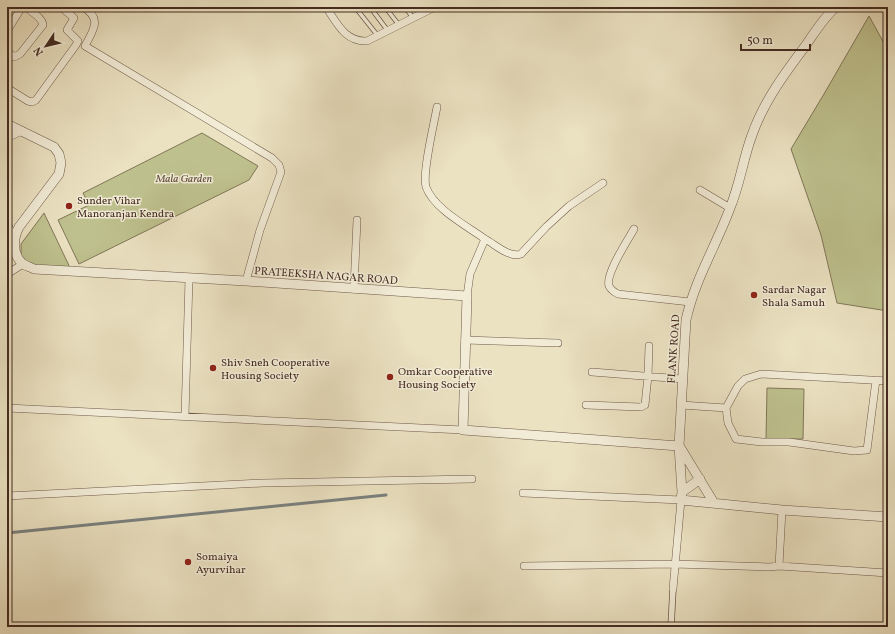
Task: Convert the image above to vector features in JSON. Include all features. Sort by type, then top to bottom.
[{"type":"street","points":[[7,31],[22,7]]},
{"type":"street","points":[[7,51],[14,56],[20,54],[43,25],[42,21],[26,7]]},
{"type":"street","points":[[7,88],[28,101],[32,102],[36,100],[76,45],[78,41],[77,39],[67,30],[74,18],[61,7]]},
{"type":"street","points":[[84,7],[94,16],[95,25],[85,46],[272,158],[279,164],[281,172],[260,230],[246,281]]},
{"type":"street","points":[[326,7],[346,34],[352,39],[359,41],[367,41],[413,18],[425,9],[435,7]]},
{"type":"street","name":"FLANK ROAD","points":[[682,496],[679,446],[682,379],[686,320],[694,288],[730,208],[751,135],[761,113],[779,82],[821,24],[836,7]]},
{"type":"street","points":[[437,107],[425,169],[426,186],[432,197],[441,207],[509,254],[521,254],[546,227],[570,206],[603,182]]},
{"type":"street","points":[[7,124],[54,147],[59,154],[61,164],[59,174],[19,227],[11,233]]},
{"type":"street","points":[[7,138],[22,131]]},
{"type":"street","points":[[700,190],[730,208]]},
{"type":"street","points":[[354,289],[357,220]]},
{"type":"street","points":[[7,222],[17,255],[23,264],[7,274]]},
{"type":"street","points":[[634,229],[609,277],[608,284],[611,290],[618,294],[690,302]]},
{"type":"street","points":[[462,430],[467,296],[470,274],[486,239]]},
{"type":"street","name":"PRATEEKSHA NAGAR ROAD","points":[[23,264],[34,269],[189,279],[246,281],[467,296]]},
{"type":"street","points":[[185,416],[189,279]]},
{"type":"street","points":[[465,340],[558,343]]},
{"type":"street","points":[[586,405],[641,407],[645,405],[649,346]]},
{"type":"street","points":[[592,372],[682,379]]},
{"type":"street","points":[[876,380],[867,450],[854,451],[789,442],[762,442],[736,439],[728,423],[726,408],[738,386],[745,379],[752,376],[761,374],[876,380],[888,381]]},
{"type":"street","points":[[681,406],[726,408]]},
{"type":"street","points":[[7,408],[462,430],[679,446],[714,503]]},
{"type":"street","points":[[7,496],[263,483],[472,479]]},
{"type":"street","points":[[671,627],[674,564],[682,496],[700,479]]},
{"type":"street","points":[[523,493],[682,496],[714,503],[782,510],[888,517]]},
{"type":"street","points":[[779,566],[782,510]]},
{"type":"street","points":[[524,566],[674,564],[779,566],[888,573]]},
{"type":"lane","points":[[355,7],[378,36]]},
{"type":"lane","points":[[370,7],[388,30]]},
{"type":"lane","points":[[386,7],[399,25]]},
{"type":"lane","points":[[404,7],[413,18]]},
{"type":"green space","points":[[869,16],[885,45],[888,47],[888,146],[884,159],[888,170],[888,311],[837,303],[821,235],[791,149]]},
{"type":"green space","name":"Mala Garden","points":[[202,133],[258,166],[249,180],[79,264],[58,220],[89,205],[83,193]]},
{"type":"green space","points":[[44,213],[73,274],[32,270],[21,255],[21,244]]},
{"type":"green space","points":[[767,388],[804,389],[803,439],[766,439]]},
{"type":"waterway","points":[[7,533],[386,495]]},
{"type":"place","name":"Sunder Vihar Manoranjan Kendra","points":[[69,206]]},
{"type":"place","name":"Sardar Nagar Shala Samuh","points":[[754,295]]},
{"type":"place","name":"Shiv Sneh Cooperative Housing Society","points":[[213,368]]},
{"type":"place","name":"Omkar Cooperative Housing Society","points":[[390,377]]},
{"type":"place","name":"Somaiya Ayurvihar","points":[[188,562]]}]
